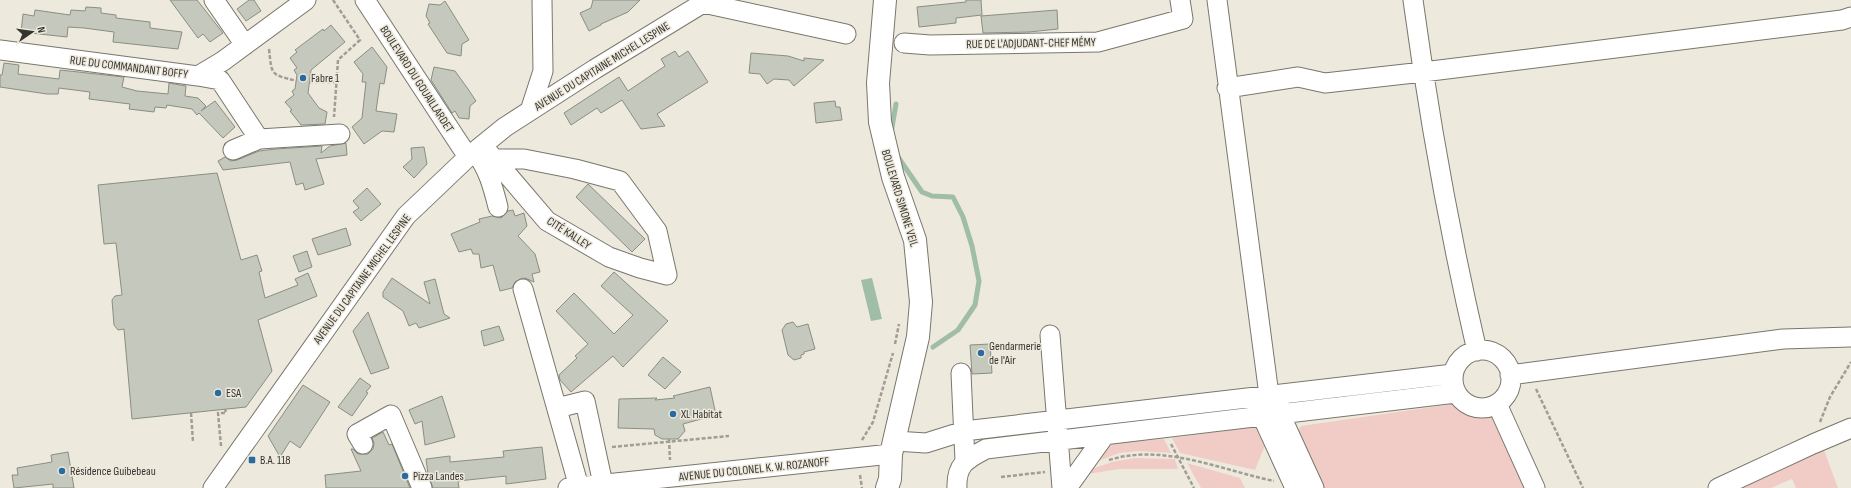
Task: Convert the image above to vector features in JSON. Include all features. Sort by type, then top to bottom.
[{"type":"main road","name":"BOULEVARD SIMONE VEIL","points":[[885,0],[878,83],[880,122],[893,177],[915,240],[921,302],[918,337],[893,448],[890,480],[887,488]]},
{"type":"street","points":[[214,0],[245,45]]},
{"type":"street","name":"RUE DU COMMANDANT BOFFY","points":[[0,50],[198,76],[245,45],[306,0]]},
{"type":"street","name":"BOULEVARD DU GOUAILLARDET","points":[[365,0],[480,154]]},
{"type":"street","points":[[530,111],[543,71],[542,0]]},
{"type":"street","name":"RUE DE L'ADJUDANT-CHEF MÉMY","points":[[904,43],[930,45],[1098,42],[1183,19],[1180,0]]},
{"type":"street","points":[[1217,0],[1227,88],[1271,415],[1294,487]]},
{"type":"street","points":[[1413,0],[1423,72],[1457,265],[1477,351]]},
{"type":"street","points":[[705,1],[846,34]]},
{"type":"street","name":"AVENUE DU CAPITAINE MICHEL LESPINE","points":[[213,488],[406,216],[480,154],[506,127],[595,69],[705,1]]},
{"type":"street","points":[[1227,88],[1298,77],[1325,83],[1423,72],[1842,20],[1851,16]]},
{"type":"street","points":[[198,76],[220,80],[259,139]]},
{"type":"street","points":[[233,150],[259,139],[335,135]]},
{"type":"street","points":[[480,154],[491,181],[498,207]]},
{"type":"street","name":"CITÉ KALLEY","points":[[480,154],[524,159],[575,169],[620,181],[657,231],[667,274],[640,268],[609,257],[547,221],[480,154]]},
{"type":"street","points":[[523,289],[548,349],[557,408],[587,486]]},
{"type":"street","points":[[1050,335],[1062,479]]},
{"type":"street","points":[[1519,374],[1504,398],[1497,404],[1488,408],[1470,406],[1456,393],[1453,384],[1453,374],[1456,365],[1462,358],[1477,351],[1489,351],[1498,355],[1519,374],[1783,339],[1851,337]]},
{"type":"street","points":[[958,488],[957,477],[965,461],[961,373]]},
{"type":"street","name":"AVENUE DU COLONEL K. W. ROZANOFF","points":[[587,486],[860,459],[893,448],[926,443],[964,431],[1453,374]]},
{"type":"street","points":[[965,461],[986,449],[1456,393]]},
{"type":"street","points":[[557,408],[585,401],[595,449],[587,486]]},
{"type":"street","points":[[1497,404],[1535,488]]},
{"type":"street","points":[[363,444],[357,434],[391,415],[422,488]]},
{"type":"street","points":[[1271,415],[1314,488]]},
{"type":"street","points":[[1718,488],[1851,428]]},
{"type":"street","points":[[1067,488],[1105,435]]},
{"type":"path","points":[[334,0],[360,40],[338,60],[335,135]]},
{"type":"path","points":[[267,28],[271,71],[276,76],[297,81]]},
{"type":"path","points":[[309,82],[337,82]]},
{"type":"path","points":[[860,459],[861,441],[874,422],[895,348],[899,322]]},
{"type":"path","points":[[1813,444],[1830,397],[1851,362]]},
{"type":"path","points":[[1519,374],[1583,488]]},
{"type":"path","points":[[221,449],[218,413],[226,413],[225,409]]},
{"type":"path","points":[[191,413],[193,442]]},
{"type":"path","points":[[1163,428],[1194,488]]},
{"type":"path","points":[[595,449],[729,436]]},
{"type":"path","points":[[669,439],[670,463]]},
{"type":"path","points":[[1082,468],[1111,459],[1136,455],[1178,457],[1294,487]]},
{"type":"path","points":[[1001,477],[1062,479]]},
{"type":"shaded area","points":[[872,278],[882,319],[871,321],[861,280]]},
{"type":"shaded area","points":[[1453,404],[1474,414],[1492,418],[1524,488],[1324,488],[1318,486],[1296,435],[1301,426]]},
{"type":"shaded area","points":[[1254,427],[1259,430],[1266,443],[1255,470],[1180,453],[1172,438]]},
{"type":"shaded area","points":[[1164,439],[1171,453],[1138,451],[1119,453],[1093,463],[1110,443]]},
{"type":"shaded area","points":[[1824,450],[1838,488],[1796,488],[1792,479],[1771,488],[1742,488],[1742,487]]},
{"type":"shaded area","points":[[1135,458],[1175,459],[1178,469],[1119,469],[1088,474],[1089,470],[1112,462]]},
{"type":"shaded area","points":[[1187,463],[1240,478],[1245,488],[1201,488]]},
{"type":"building","points":[[170,0],[197,0],[223,33],[210,42],[203,34],[198,38]]},
{"type":"building","points":[[249,0],[254,0],[261,11],[246,21],[237,9]]},
{"type":"building","points":[[593,0],[640,0],[628,12],[589,31],[580,13],[591,8]]},
{"type":"building","points":[[966,0],[981,0],[982,15],[956,18],[956,23],[919,27],[917,7],[966,2]]},
{"type":"building","points":[[445,1],[469,40],[462,44],[461,56],[447,53],[428,24],[430,23],[426,16],[429,4],[440,5]]},
{"type":"building","points":[[86,7],[101,8],[101,13],[116,15],[116,18],[150,22],[150,28],[182,32],[178,49],[113,42],[114,32],[84,28],[68,27],[67,37],[21,32],[23,14],[34,16],[35,10],[70,15],[71,10],[85,11]]},
{"type":"building","points":[[1057,10],[1058,29],[1029,32],[983,33],[981,16]]},
{"type":"building","name":"Fabre 1","points":[[331,25],[345,42],[311,70],[308,93],[319,108],[327,112],[325,124],[301,125],[285,102],[294,95],[292,91],[295,89],[297,75],[294,70],[297,68],[290,58],[297,52],[295,50],[323,29],[324,31]]},
{"type":"building","points":[[372,47],[387,67],[384,84],[380,83],[376,111],[397,114],[394,132],[382,131],[364,144],[352,127],[362,118],[366,82],[362,82],[363,74],[354,62]]},
{"type":"building","points":[[675,51],[679,57],[688,51],[708,82],[657,114],[665,126],[641,129],[622,100],[601,113],[597,108],[571,125],[564,113],[619,77],[628,91],[665,66],[661,59]]},
{"type":"building","points":[[751,53],[788,56],[804,61],[804,58],[824,60],[794,86],[789,80],[774,79],[767,84],[760,74],[749,73]]},
{"type":"building","points":[[4,63],[19,65],[18,74],[59,79],[60,70],[124,77],[122,87],[137,91],[168,94],[169,83],[186,86],[185,96],[198,98],[206,106],[201,111],[215,101],[235,127],[223,138],[199,113],[197,115],[192,109],[167,105],[166,108],[155,107],[154,112],[129,109],[130,104],[89,99],[90,92],[59,88],[58,94],[47,94],[0,87],[0,75],[2,75]]},
{"type":"building","points":[[434,67],[455,71],[468,89],[476,101],[470,106],[469,119],[459,118],[455,111],[452,113],[431,80]]},
{"type":"building","points":[[835,101],[836,107],[840,107],[842,120],[816,123],[814,103]]},
{"type":"building","points":[[346,143],[347,155],[316,159],[324,184],[305,190],[303,183],[296,185],[290,162],[223,170],[218,161],[225,157],[231,161],[237,160],[259,151],[276,149],[322,146],[321,153],[330,146]]},
{"type":"building","points":[[424,147],[427,164],[414,178],[403,167],[412,159],[411,148]]},
{"type":"building","points":[[217,173],[241,260],[257,255],[262,271],[259,272],[265,298],[298,285],[295,279],[308,273],[317,296],[258,320],[272,371],[246,407],[132,419],[124,329],[118,330],[114,325],[112,300],[115,296],[122,295],[116,243],[104,244],[98,185]]},
{"type":"building","points":[[588,184],[645,239],[632,252],[576,197]]},
{"type":"building","points":[[367,188],[381,204],[361,221],[353,212],[359,208],[353,201]]},
{"type":"building","points":[[513,210],[515,216],[524,213],[527,226],[518,236],[535,254],[540,272],[532,274],[534,282],[525,278],[520,279],[515,282],[512,288],[500,291],[493,265],[481,268],[479,254],[473,254],[471,249],[459,252],[451,234],[480,222],[479,219],[492,216],[501,218],[508,211]]},
{"type":"building","points":[[346,228],[351,245],[318,255],[312,239]]},
{"type":"building","points":[[307,251],[312,267],[299,272],[293,256]]},
{"type":"building","points":[[614,272],[668,321],[623,367],[613,356],[571,392],[560,380],[559,375],[577,358],[575,356],[588,344],[556,311],[574,293],[614,334],[633,315],[601,286]]},
{"type":"building","points":[[392,278],[430,304],[424,282],[435,279],[444,314],[450,318],[419,328],[416,323],[409,326],[403,311],[383,297],[383,292]]},
{"type":"building","points":[[368,312],[389,368],[371,374],[353,331]]},
{"type":"building","points":[[793,322],[797,327],[808,324],[815,349],[804,352],[804,354],[801,355],[801,358],[794,360],[788,355],[782,330],[786,324]]},
{"type":"building","points":[[499,326],[504,340],[484,346],[481,331]]},
{"type":"building","points":[[990,344],[992,373],[972,374],[970,345]]},
{"type":"building","points":[[663,357],[681,372],[665,389],[648,375]]},
{"type":"building","points":[[360,378],[371,386],[366,392],[368,393],[352,416],[338,407]]},
{"type":"building","points":[[303,385],[330,402],[300,448],[290,441],[280,457],[268,436]]},
{"type":"building","points":[[710,387],[716,415],[683,424],[685,431],[678,439],[662,439],[655,435],[654,429],[618,428],[619,399],[657,398],[655,400],[675,398],[673,396]]},
{"type":"building","points":[[442,396],[455,437],[425,445],[422,421],[415,424],[409,410]]},
{"type":"building","points":[[383,432],[389,445],[392,444],[410,488],[326,488],[325,475],[361,471],[351,449],[358,454],[368,454],[373,449],[374,443],[372,438]]},
{"type":"building","points":[[542,447],[546,479],[506,484],[506,476],[458,481],[459,488],[433,488],[428,474],[426,459],[450,456],[450,462],[504,457],[503,451]]},
{"type":"building","points":[[68,452],[74,488],[53,488],[53,484],[14,488],[12,475],[18,475],[17,468],[52,462],[51,455]]},
{"type":"waterway","points":[[891,133],[896,104]]},
{"type":"waterway","points":[[898,157],[922,192],[932,196],[953,197],[963,217],[972,246],[979,281],[975,305],[958,330],[933,347]]},
{"type":"place","name":"Fabre 1","points":[[303,78]]},
{"type":"place","name":"Gendarmerie de l'Air","points":[[981,353]]},
{"type":"place","name":"ESA","points":[[218,393]]},
{"type":"place","name":"XL Habitat","points":[[673,414]]},
{"type":"place","name":"B.A. 118","points":[[252,460]]},
{"type":"place","name":"Résidence Guibebeau","points":[[62,471]]},
{"type":"place","name":"Pizza Landes","points":[[405,476]]}]
